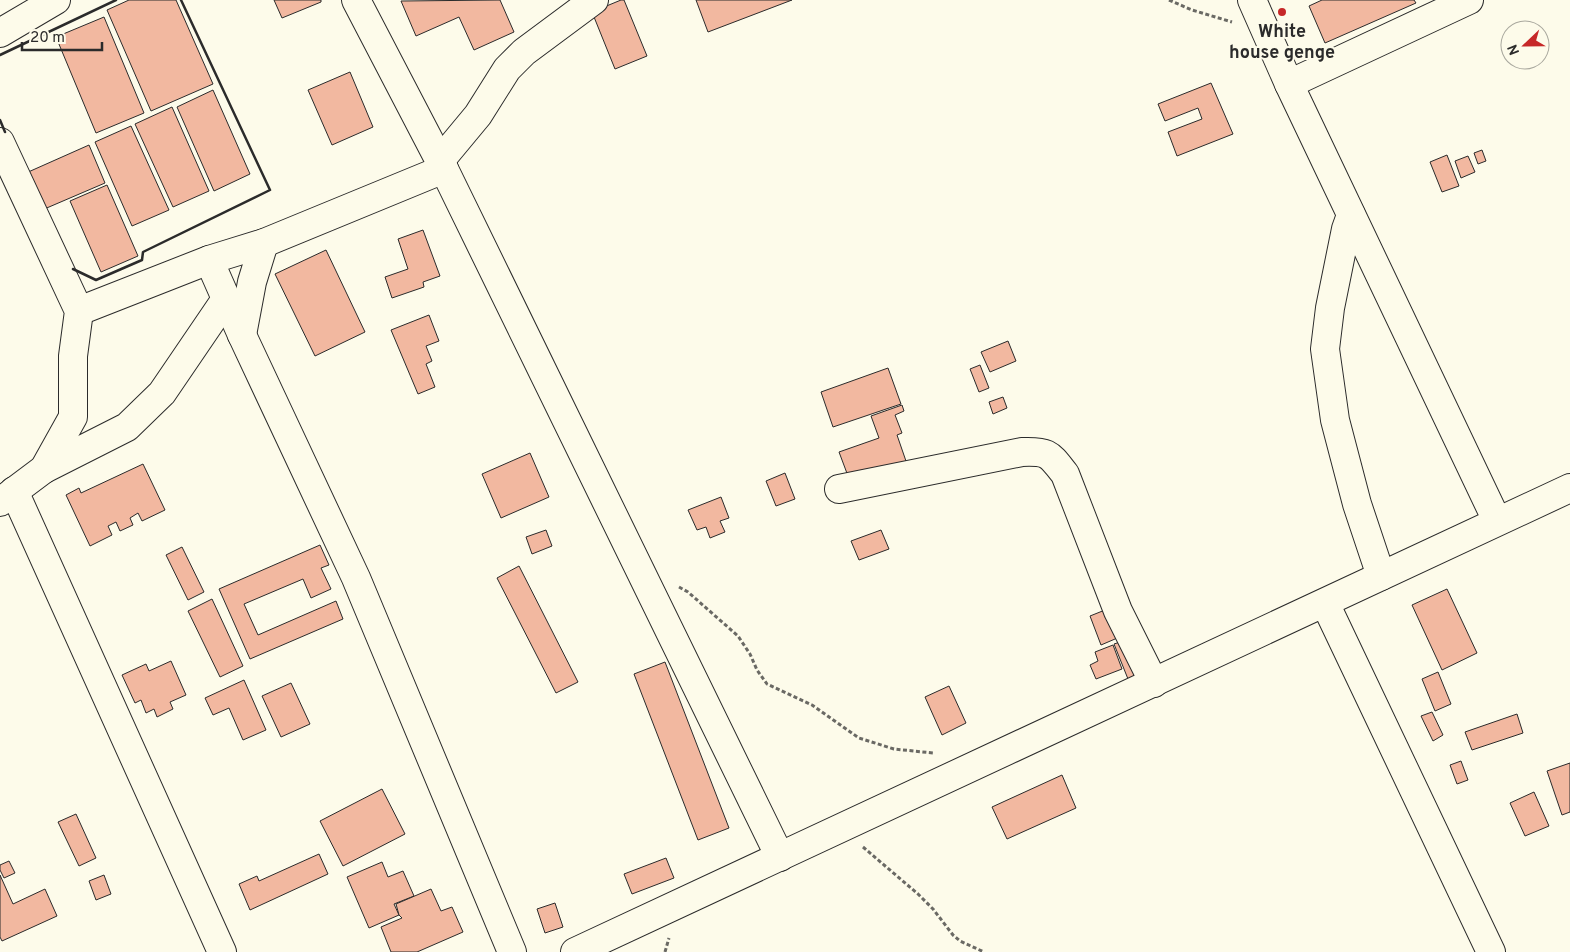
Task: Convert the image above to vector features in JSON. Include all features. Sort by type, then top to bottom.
[{"type":"street","points":[[0,34],[56,0]]},
{"type":"street","points":[[356,0],[441,166],[780,857]]},
{"type":"street","points":[[79,311],[209,260],[264,243],[441,166],[508,69],[524,52],[556,26],[594,0]]},
{"type":"street","points":[[1252,0],[1288,84],[1496,522]]},
{"type":"street","points":[[1288,84],[1470,0]]},
{"type":"street","points":[[0,142],[79,311],[73,356],[74,418],[44,469]]},
{"type":"street","points":[[1351,215],[1346,229],[1330,308],[1324,349],[1335,420],[1357,504],[1381,576]]},
{"type":"street","points":[[242,335],[252,282],[264,243]]},
{"type":"street","points":[[209,260],[242,335],[356,578],[512,952]]},
{"type":"street","points":[[222,952],[7,496],[44,469],[127,426],[162,393],[226,299]]},
{"type":"street","points":[[840,489],[1022,452],[1037,451],[1046,453],[1053,458],[1064,474],[1118,611],[1154,683]]},
{"type":"street","points":[[575,952],[1570,488]]},
{"type":"street","points":[[1324,603],[1491,952]]},
{"type":"path","points":[[1169,0],[1192,10],[1266,33]]},
{"type":"path","points":[[673,584],[688,592],[738,636],[767,684],[812,705],[859,738],[894,749],[937,754]]},
{"type":"path","points":[[841,828],[918,894],[933,909],[953,935],[960,941],[984,952]]},
{"type":"building","points":[[129,0],[176,0],[213,84],[151,111],[107,10]]},
{"type":"building","points":[[274,0],[321,0],[321,2],[282,18]]},
{"type":"building","points":[[500,0],[514,32],[474,50],[459,17],[416,36],[401,1]]},
{"type":"building","points":[[624,0],[647,56],[615,69],[592,12]]},
{"type":"building","points":[[696,0],[792,0],[708,32]]},
{"type":"building","points":[[1322,0],[1414,0],[1416,3],[1325,43],[1309,6]]},
{"type":"building","points":[[104,17],[144,113],[96,133],[56,37]]},
{"type":"building","points":[[350,72],[373,127],[332,145],[308,90]]},
{"type":"building","points":[[1211,83],[1233,134],[1177,156],[1168,132],[1202,119],[1198,108],[1165,121],[1158,104]]},
{"type":"building","points":[[213,90],[250,174],[214,191],[177,107]]},
{"type":"building","points":[[172,107],[209,191],[173,207],[135,124]]},
{"type":"building","points":[[131,126],[169,210],[132,226],[95,142]]},
{"type":"building","points":[[89,145],[105,183],[42,210],[26,173]]},
{"type":"building","points":[[1482,150],[1486,161],[1478,164],[1474,153]]},
{"type":"building","points":[[1447,155],[1459,186],[1442,192],[1430,162]]},
{"type":"building","points":[[1468,156],[1475,172],[1461,178],[1455,161]]},
{"type":"building","points":[[107,185],[138,256],[101,272],[70,201]]},
{"type":"building","points":[[423,230],[440,276],[423,282],[424,287],[392,298],[385,277],[408,269],[398,239]]},
{"type":"building","points":[[326,250],[365,332],[315,356],[275,274]]},
{"type":"building","points":[[429,315],[439,341],[426,346],[432,361],[426,364],[435,387],[418,394],[391,330]]},
{"type":"building","points":[[1008,341],[1016,361],[990,372],[981,352]]},
{"type":"building","points":[[980,365],[989,388],[979,392],[970,369]]},
{"type":"building","points":[[888,368],[901,404],[833,427],[821,392]]},
{"type":"building","points":[[1003,397],[1007,408],[993,414],[989,402]]},
{"type":"building","points":[[902,405],[904,411],[895,415],[902,433],[897,435],[907,464],[851,484],[839,452],[879,438],[871,416]]},
{"type":"building","points":[[530,453],[549,497],[501,518],[482,474]]},
{"type":"building","points":[[143,464],[165,510],[142,521],[138,513],[130,518],[133,525],[120,531],[116,522],[108,526],[112,535],[90,546],[66,495],[79,488],[81,493]]},
{"type":"building","points":[[785,473],[795,499],[776,506],[766,481]]},
{"type":"building","points":[[721,497],[729,518],[720,521],[725,532],[710,538],[706,527],[697,530],[688,510]]},
{"type":"building","points":[[546,530],[552,546],[532,554],[526,537]]},
{"type":"building","points":[[881,530],[889,549],[859,560],[851,541]]},
{"type":"building","points":[[320,545],[329,565],[321,568],[331,589],[311,598],[303,579],[244,604],[258,635],[336,601],[343,619],[250,659],[219,589]]},
{"type":"building","points":[[182,547],[204,592],[188,600],[166,555]]},
{"type":"building","points":[[519,566],[578,682],[556,693],[497,578]]},
{"type":"building","points":[[1447,589],[1477,653],[1442,670],[1412,605]]},
{"type":"building","points":[[212,599],[243,666],[220,677],[188,611]]},
{"type":"building","points":[[1110,608],[1122,636],[1101,645],[1090,616]]},
{"type":"building","points":[[1129,639],[1142,673],[1128,679],[1114,644]]},
{"type":"building","points":[[1113,645],[1122,669],[1096,679],[1090,665],[1098,661],[1095,652]]},
{"type":"building","points":[[171,661],[186,695],[170,702],[173,709],[157,717],[154,709],[146,713],[141,700],[135,703],[122,675],[146,664],[149,671]]},
{"type":"building","points":[[665,662],[729,828],[698,840],[634,674]]},
{"type":"building","points":[[1438,672],[1451,704],[1435,711],[1422,679]]},
{"type":"building","points":[[244,680],[266,730],[243,740],[229,708],[213,715],[205,698]]},
{"type":"building","points":[[291,683],[310,724],[281,737],[262,696]]},
{"type":"building","points":[[949,686],[966,723],[942,735],[925,697]]},
{"type":"building","points":[[1432,712],[1443,735],[1433,741],[1421,716]]},
{"type":"building","points":[[1517,714],[1523,733],[1472,750],[1465,732]]},
{"type":"building","points":[[1461,761],[1468,780],[1457,784],[1450,765]]},
{"type":"building","points":[[1570,763],[1570,812],[1562,815],[1547,771]]},
{"type":"building","points":[[1062,775],[1076,808],[1007,839],[992,807]]},
{"type":"building","points":[[382,789],[405,834],[343,866],[320,821]]},
{"type":"building","points":[[1534,792],[1549,826],[1525,836],[1510,803]]},
{"type":"building","points":[[76,814],[96,858],[79,866],[58,822]]},
{"type":"building","points":[[319,854],[328,874],[250,910],[239,884],[257,876],[259,881]]},
{"type":"building","points":[[666,858],[674,878],[632,894],[624,874]]},
{"type":"building","points":[[9,861],[15,873],[4,878],[0,865]]},
{"type":"building","points":[[382,862],[388,877],[403,871],[414,896],[394,904],[399,915],[369,928],[347,877]]},
{"type":"building","points":[[0,875],[13,904],[45,889],[57,916],[2,941],[0,937]]},
{"type":"building","points":[[104,875],[111,894],[96,900],[89,881]]},
{"type":"building","points":[[431,889],[441,911],[452,907],[463,932],[417,952],[391,952],[381,927],[402,918],[399,915],[396,904]]},
{"type":"building","points":[[555,903],[563,927],[545,933],[537,909]]},
{"type":"wall","points":[[0,55],[116,0]]},
{"type":"wall","points":[[73,269],[96,280],[142,260],[143,252],[270,190],[181,0]]},
{"type":"wall","points":[[0,120],[5,132]]},
{"type":"place","name":"White house genge","points":[[1282,12]]}]
